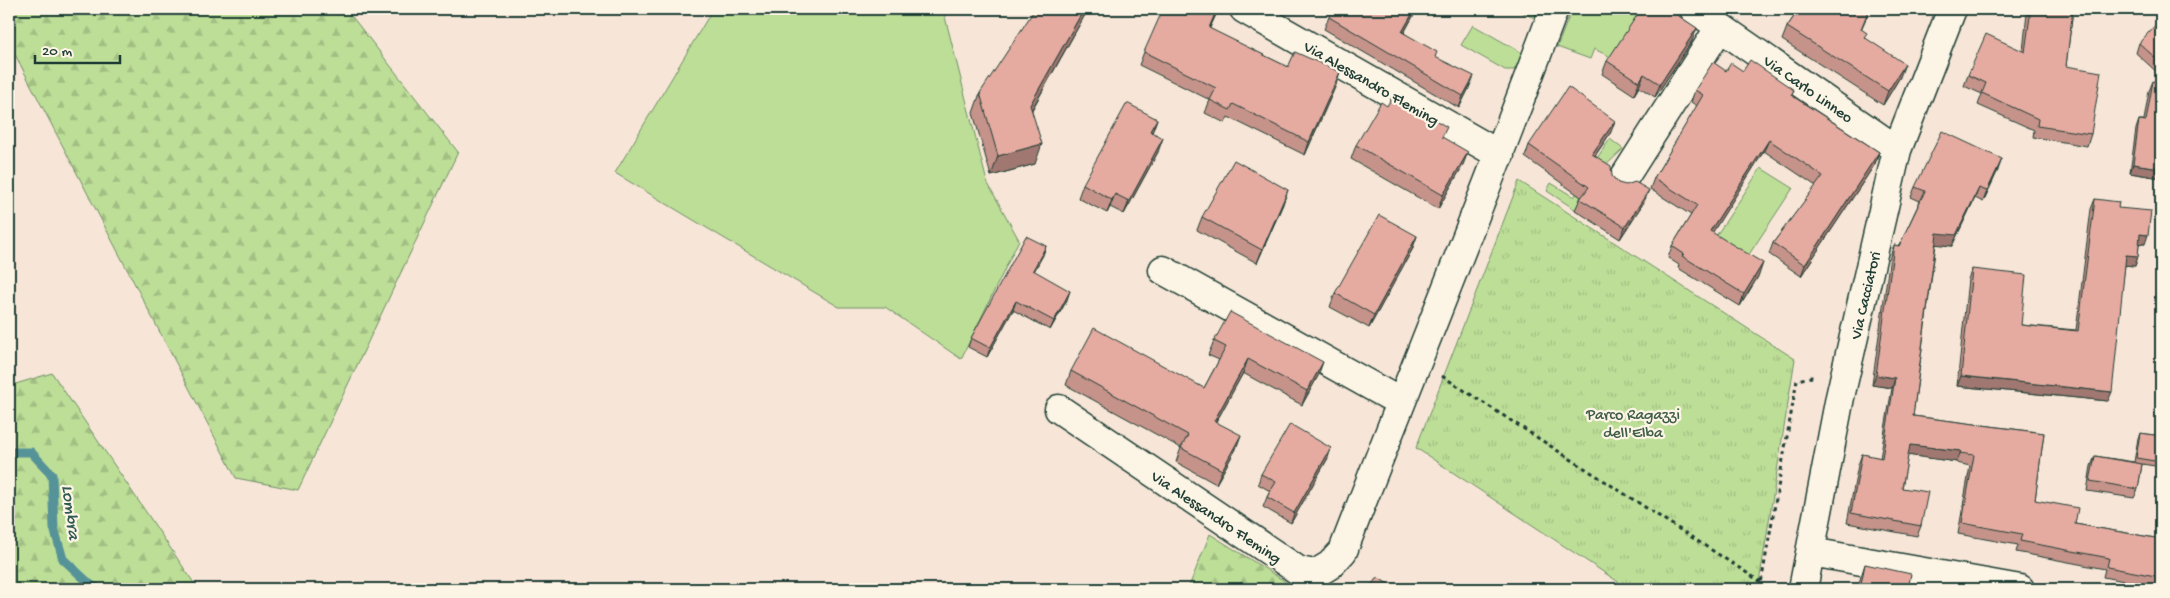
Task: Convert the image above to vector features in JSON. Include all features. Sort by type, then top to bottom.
[{"type":"street","name":"Via Alessandro Fleming","points":[[1244,9],[1500,155]]},
{"type":"street","name":"Via Alessandro Fleming","points":[[1058,409],[1299,571],[1315,574],[1330,565],[1343,551],[1400,402],[1500,155],[1554,9]]},
{"type":"street","name":"Via Carlo Linneo","points":[[1694,9],[1898,150]]},
{"type":"street","name":"Via Cacciatori","points":[[1804,589],[1844,382],[1898,150],[1952,9]]},
{"type":"street","points":[[1622,181],[1720,26]]},
{"type":"street","points":[[1163,270],[1400,402]]},
{"type":"street","points":[[1810,552],[2020,589]]},
{"type":"path","points":[[1416,362],[1455,384],[1761,582]]},
{"type":"path","points":[[1760,589],[1797,380],[1811,377],[1844,382]]},
{"type":"green space","points":[[9,9],[346,9],[458,152],[298,490],[236,478],[9,43]]},
{"type":"green space","points":[[713,9],[943,9],[987,182],[1019,240],[961,359],[885,307],[839,307],[615,173]]},
{"type":"green space","points":[[1516,9],[1543,9],[1538,20]]},
{"type":"green space","points":[[1572,9],[1656,9],[1613,58],[1594,49],[1590,59],[1557,47]]},
{"type":"green space","points":[[1473,25],[1524,54],[1514,70],[1505,70],[1461,45]]},
{"type":"green space","points":[[1610,139],[1623,149],[1600,171],[1576,210],[1547,191],[1551,183],[1574,197],[1586,179],[1584,177]]},
{"type":"green space","points":[[1761,168],[1793,188],[1742,265],[1710,245]]},
{"type":"green space","name":"Parco Ragazzi dell'Elba","points":[[1519,181],[1795,359],[1758,589],[1629,589],[1416,448]]},
{"type":"green space","points":[[52,373],[198,589],[9,589],[9,386]]},
{"type":"green space","points":[[1210,534],[1297,589],[1188,589]]},
{"type":"building","points":[[1035,9],[1084,9],[1030,105],[1042,144],[998,156],[980,93]]},
{"type":"building","points":[[1163,9],[1217,9],[1209,28],[1288,67],[1295,52],[1340,72],[1309,142],[1233,104],[1230,110],[1210,100],[1216,88],[1144,52]]},
{"type":"building","points":[[1333,9],[1415,9],[1402,32],[1437,52],[1435,57],[1474,76],[1463,96],[1329,17]]},
{"type":"building","points":[[1641,9],[1668,9],[1697,28],[1660,84],[1644,74],[1639,82],[1607,61]]},
{"type":"building","points":[[1799,9],[1869,9],[1861,29],[1867,33],[1864,37],[1905,64],[1888,91],[1787,27]]},
{"type":"building","points":[[2031,9],[2073,9],[2066,66],[2101,72],[2091,134],[2037,126],[2038,119],[1982,93],[1986,83],[1968,75],[1986,34],[2025,52]]},
{"type":"building","points":[[2159,21],[2161,22],[2161,63],[2139,43]]},
{"type":"building","points":[[1750,60],[1794,90],[1791,95],[1879,152],[1805,265],[1773,243],[1823,176],[1769,140],[1710,231],[1763,263],[1744,294],[1682,256],[1684,254],[1672,246],[1697,205],[1654,178],[1703,95],[1695,90],[1713,62],[1726,71],[1731,63],[1743,71]]},
{"type":"building","points":[[2153,81],[2161,83],[2161,168],[2133,164],[2139,120],[2146,121]]},
{"type":"building","points":[[1568,87],[1615,121],[1592,154],[1611,166],[1612,176],[1618,183],[1626,185],[1635,182],[1649,190],[1625,227],[1580,199],[1589,187],[1529,145]]},
{"type":"building","points":[[1393,95],[1447,127],[1442,137],[1468,152],[1443,195],[1356,145],[1381,102],[1387,106]]},
{"type":"building","points":[[1127,103],[1157,119],[1150,131],[1163,138],[1129,201],[1115,194],[1112,200],[1083,184]]},
{"type":"building","points":[[1942,131],[2002,159],[1987,191],[1979,188],[1956,235],[1937,233],[1913,416],[2044,433],[2035,500],[2078,508],[2075,524],[2161,539],[2161,577],[2107,567],[2109,558],[2020,541],[2022,534],[1962,523],[1974,455],[1960,453],[1961,451],[1910,445],[1902,488],[1928,492],[1921,526],[1851,513],[1862,454],[1882,458],[1895,378],[1876,375],[1894,245],[1899,246],[1925,191],[1915,187]]},
{"type":"building","points":[[1234,160],[1288,190],[1262,250],[1202,217]]},
{"type":"building","points":[[2095,199],[2119,202],[2118,208],[2151,211],[2148,235],[2140,234],[2138,256],[2126,255],[2112,392],[1961,376],[1972,269],[2026,275],[2021,325],[2078,331]]},
{"type":"building","points":[[1379,215],[1417,236],[1374,315],[1335,293]]},
{"type":"building","points":[[1026,236],[1046,246],[1033,270],[1070,291],[1054,321],[1016,301],[990,348],[971,338]]},
{"type":"building","points":[[1230,312],[1323,362],[1307,391],[1248,359],[1214,421],[1241,435],[1222,470],[1181,448],[1188,435],[1071,371],[1094,328],[1204,388],[1226,347],[1214,341]]},
{"type":"building","points":[[1290,424],[1331,448],[1294,513],[1267,497],[1276,482],[1261,474]]},
{"type":"building","points":[[2140,433],[2161,436],[2161,462],[2136,458]]},
{"type":"building","points":[[2095,456],[2142,464],[2138,489],[2090,481]]},
{"type":"building","points":[[1865,564],[1911,574],[1908,589],[1860,589]]},
{"type":"building","points":[[1377,577],[1396,589],[1369,589]]},
{"type":"building","points":[[1953,585],[1978,589],[1952,589]]},
{"type":"waterway","name":"Lombra","points":[[9,452],[31,452],[52,475],[54,528],[63,559],[91,585],[100,589]]}]
